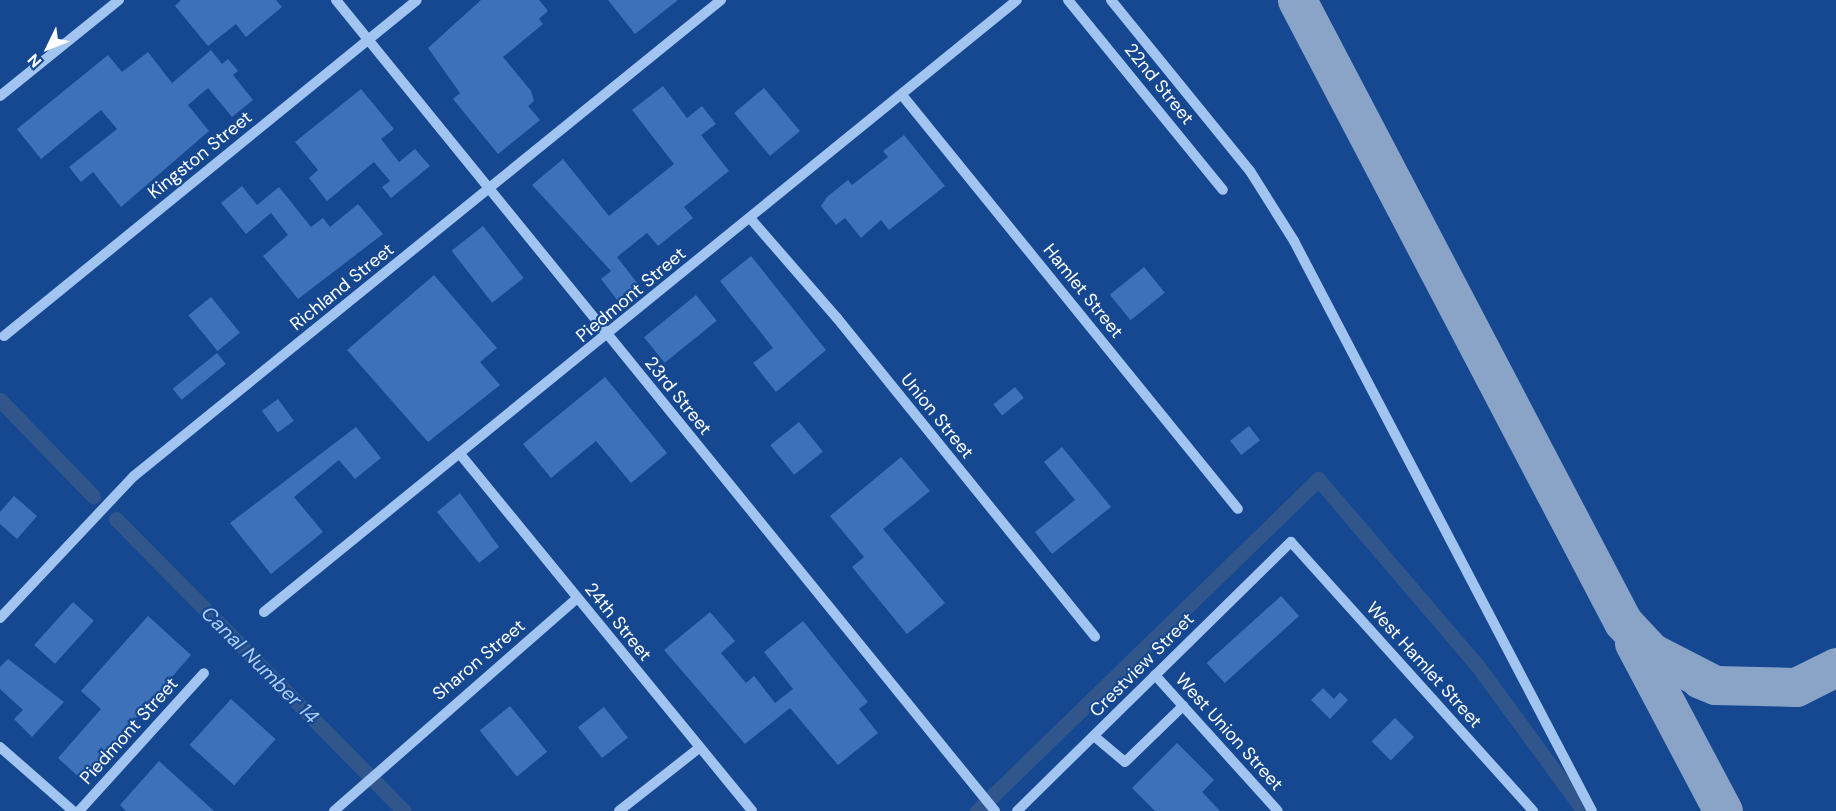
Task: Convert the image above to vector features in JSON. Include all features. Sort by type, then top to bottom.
[{"type":"street","points":[[0,96],[119,0]]},
{"type":"street","name":"23rd Street","points":[[336,0],[995,811]]},
{"type":"street","name":"Kingston Street","points":[[4,336],[417,0]]},
{"type":"street","name":"Richland Street","points":[[0,618],[134,476],[721,0]]},
{"type":"street","name":"Piedmont Street","points":[[264,612],[608,336],[1017,0]]},
{"type":"street","name":"22nd Street","points":[[1068,0],[1224,190]]},
{"type":"street","points":[[1111,0],[1250,171],[1294,241],[1592,811]]},
{"type":"street","name":"Hamlet Street","points":[[902,95],[1238,508]]},
{"type":"street","name":"Union Street","points":[[750,218],[837,318],[1095,637]]},
{"type":"street","name":"24th Street","points":[[460,454],[752,811]]},
{"type":"street","name":"Crestview Street","points":[[1020,810],[1291,542]]},
{"type":"street","name":"West Hamlet Street","points":[[1291,542],[1533,811]]},
{"type":"street","name":"Sharon Street","points":[[336,809],[402,747],[577,598]]},
{"type":"street","name":"Piedmont Street","points":[[78,811],[204,673]]},
{"type":"street","name":"West Union Street","points":[[1155,675],[1278,811]]},
{"type":"street","points":[[1094,736],[1125,762],[1183,706]]},
{"type":"street","points":[[0,747],[73,811]]},
{"type":"street","points":[[619,811],[699,748]]},
{"type":"building","points":[[181,0],[276,0],[282,7],[246,37],[236,24],[208,46],[175,6]]},
{"type":"building","points":[[481,0],[539,0],[548,11],[539,19],[543,24],[503,57],[531,91],[534,101],[528,106],[540,120],[498,154],[453,99],[460,93],[428,48]]},
{"type":"building","points":[[608,0],[678,0],[635,34]]},
{"type":"building","points":[[211,50],[222,64],[228,59],[238,71],[233,75],[253,100],[232,117],[208,88],[188,105],[209,131],[121,207],[93,172],[81,182],[69,167],[117,129],[101,110],[41,159],[17,129],[108,55],[122,72],[148,52],[172,83]]},
{"type":"building","points":[[663,86],[687,118],[702,106],[716,124],[701,135],[729,171],[684,207],[693,218],[658,246],[647,233],[617,257],[638,284],[618,301],[601,279],[611,271],[532,185],[563,159],[609,216],[674,164],[632,110]]},
{"type":"building","points":[[764,88],[800,131],[770,156],[734,113]]},
{"type":"building","points":[[361,89],[394,129],[381,139],[399,162],[415,149],[430,166],[391,198],[382,187],[390,181],[374,162],[327,201],[309,178],[318,170],[295,142]]},
{"type":"building","points":[[904,135],[945,186],[889,230],[881,220],[861,238],[845,218],[836,225],[821,206],[827,197],[848,180],[852,185],[888,157],[883,151]]},
{"type":"building","points":[[242,186],[257,205],[279,187],[311,227],[323,218],[330,227],[358,204],[383,234],[298,299],[263,256],[288,235],[271,213],[246,234],[221,203]]},
{"type":"building","points":[[483,226],[524,278],[492,303],[451,251]]},
{"type":"building","points":[[751,256],[826,350],[776,392],[753,363],[773,348],[720,281]]},
{"type":"building","points":[[1144,267],[1165,293],[1131,320],[1110,295]]},
{"type":"building","points":[[434,275],[497,348],[480,362],[500,385],[428,442],[347,350]]},
{"type":"building","points":[[696,295],[717,321],[665,363],[644,337]]},
{"type":"building","points":[[211,297],[240,333],[217,351],[188,315]]},
{"type":"building","points":[[217,353],[226,364],[182,400],[173,389]]},
{"type":"building","points":[[605,377],[667,453],[631,483],[596,441],[551,478],[523,444]]},
{"type":"building","points":[[1015,387],[1024,398],[1002,416],[993,405]]},
{"type":"building","points":[[278,399],[294,421],[278,433],[262,411]]},
{"type":"building","points":[[799,422],[823,452],[794,475],[770,445]]},
{"type":"building","points":[[1249,426],[1260,440],[1241,455],[1230,441]]},
{"type":"building","points":[[356,427],[381,458],[355,479],[339,460],[294,497],[323,532],[271,574],[230,523]]},
{"type":"building","points":[[1062,447],[1111,507],[1052,554],[1035,532],[1075,500],[1044,462]]},
{"type":"building","points":[[901,457],[930,491],[883,529],[945,603],[907,634],[852,567],[864,557],[830,516]]},
{"type":"building","points":[[460,493],[499,547],[479,563],[437,512]]},
{"type":"building","points":[[14,496],[37,516],[17,539],[0,524],[0,512]]},
{"type":"building","points":[[1281,596],[1299,616],[1225,683],[1207,663]]},
{"type":"building","points":[[73,602],[94,621],[55,664],[34,645]]},
{"type":"building","points":[[710,612],[735,641],[721,653],[746,683],[754,676],[775,703],[793,689],[764,652],[803,621],[868,702],[859,709],[878,733],[838,765],[790,708],[745,744],[664,650]]},
{"type":"building","points":[[148,616],[191,655],[82,780],[58,758],[101,709],[81,691]]},
{"type":"building","points":[[8,659],[64,702],[32,737],[14,719],[23,710],[0,689],[0,667]]},
{"type":"building","points":[[1323,688],[1334,699],[1340,692],[1348,700],[1330,719],[1311,700]]},
{"type":"building","points":[[231,699],[276,739],[234,785],[190,745]]},
{"type":"building","points":[[510,706],[547,752],[517,776],[480,731]]},
{"type":"building","points":[[604,707],[628,738],[602,758],[578,727]]},
{"type":"building","points":[[1395,718],[1414,737],[1391,760],[1372,741]]},
{"type":"building","points":[[1177,743],[1214,780],[1202,792],[1220,811],[1155,811],[1132,788]]},
{"type":"building","points":[[159,761],[214,811],[126,811],[120,805]]},
{"type":"waterway","name":"Canal Number 14","points":[[0,400],[93,496]]},
{"type":"waterway","points":[[977,811],[1318,479],[1477,665],[1584,811]]},
{"type":"waterway","name":"Canal Number 14","points":[[116,519],[404,811]]},
{"type":"taxiway","points":[[1297,0],[1623,622],[1651,652],[1715,685]]},
{"type":"taxiway","points":[[1634,643],[1723,811]]},
{"type":"taxiway","points":[[1700,679],[1715,685],[1796,687],[1836,667]]}]
